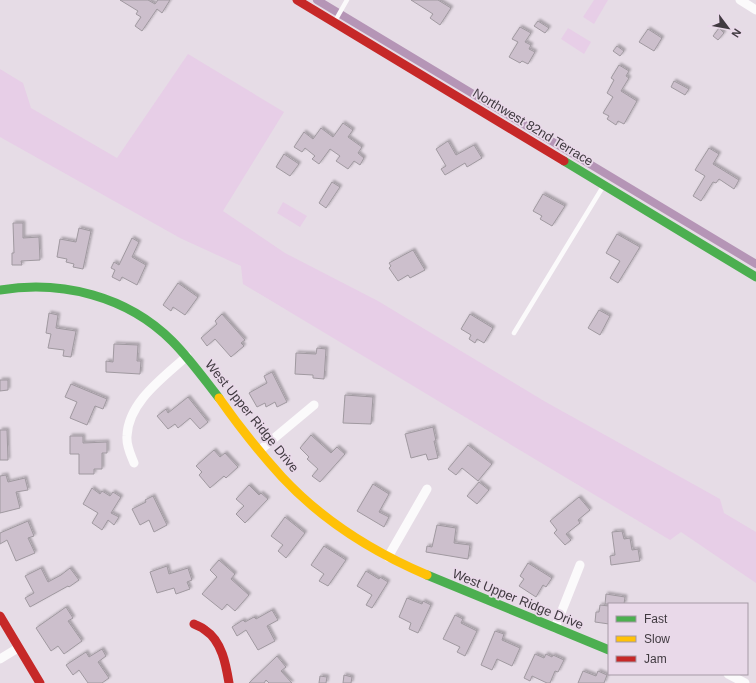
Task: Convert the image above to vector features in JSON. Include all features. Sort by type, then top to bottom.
[{"type":"street","name":"Northwest 82nd Terrace","points":[[297,0],[756,277]]},
{"type":"street","points":[[740,0],[756,10]]},
{"type":"street","name":"West Upper Ridge Drive","points":[[0,290],[47,285],[72,288],[100,296],[126,307],[149,320],[167,335],[187,356],[231,415],[283,478],[320,512],[355,537],[388,557],[417,571],[608,650]]},
{"type":"street","points":[[134,464],[128,449],[126,436],[138,404],[151,388],[187,356]]},
{"type":"street","points":[[260,450],[314,405]]},
{"type":"street","points":[[388,557],[427,489]]},
{"type":"street","points":[[555,628],[580,565]]},
{"type":"street","points":[[0,616],[40,683]]},
{"type":"street","points":[[194,624],[207,631],[221,651],[226,664],[229,683]]},
{"type":"street","points":[[0,659],[18,648]]},
{"type":"street","points":[[730,675],[745,683]]},
{"type":"lane","points":[[334,22],[347,0]]},
{"type":"lane","points":[[514,333],[604,186]]},
{"type":"shaded area","points":[[594,0],[608,0],[594,24],[583,17]]},
{"type":"shaded area","points":[[568,28],[591,42],[584,54],[561,39]]},
{"type":"shaded area","points":[[188,54],[284,112],[223,211],[285,253],[378,301],[544,401],[720,499],[724,513],[756,532],[756,583],[681,532],[670,540],[243,284],[241,266],[180,238],[0,137],[0,69],[23,83],[31,108],[117,158]]},
{"type":"shaded area","points":[[283,202],[307,216],[300,227],[277,213]]},
{"type":"building","points":[[120,0],[148,0],[155,4],[158,0],[170,0],[162,13],[157,9],[142,31],[135,26],[141,17],[136,14],[138,11]]},
{"type":"building","points":[[411,0],[438,0],[451,8],[440,25],[430,18],[433,14]]},
{"type":"building","points":[[538,21],[549,28],[545,33],[534,26]]},
{"type":"building","points":[[520,27],[531,33],[525,42],[531,45],[529,49],[535,52],[528,64],[522,61],[520,63],[509,57],[518,42],[512,39]]},
{"type":"building","points":[[719,28],[724,33],[718,40],[713,36]]},
{"type":"building","points":[[648,29],[662,38],[654,51],[639,42]]},
{"type":"building","points":[[617,46],[624,51],[620,56],[613,51]]},
{"type":"building","points":[[619,65],[629,71],[626,76],[629,78],[621,91],[637,101],[624,124],[618,121],[616,125],[607,119],[609,116],[603,113],[613,97],[607,93],[614,80],[611,78]]},
{"type":"building","points":[[674,81],[689,89],[685,95],[671,87]]},
{"type":"building","points":[[343,123],[353,130],[348,137],[362,147],[358,153],[364,158],[360,165],[354,161],[348,169],[336,161],[340,156],[330,149],[319,164],[312,159],[315,156],[305,148],[302,152],[294,147],[304,132],[313,139],[321,128],[333,137]]},
{"type":"building","points":[[448,141],[456,155],[474,145],[482,158],[467,167],[465,163],[445,175],[441,169],[446,166],[436,149]]},
{"type":"building","points":[[709,148],[719,154],[713,164],[739,180],[734,189],[719,179],[716,183],[713,182],[701,201],[693,196],[705,176],[695,170]]},
{"type":"building","points":[[284,154],[299,164],[290,176],[276,167]]},
{"type":"building","points":[[332,182],[340,187],[326,208],[319,203]]},
{"type":"building","points":[[543,194],[565,206],[552,226],[540,219],[542,216],[533,211]]},
{"type":"building","points":[[13,223],[23,223],[23,238],[39,237],[40,260],[21,261],[22,265],[12,265],[12,253],[14,253]]},
{"type":"building","points":[[79,228],[91,231],[83,269],[73,267],[74,264],[66,262],[67,259],[57,257],[60,239],[76,242]]},
{"type":"building","points":[[617,234],[640,247],[618,283],[610,278],[620,261],[606,253]]},
{"type":"building","points":[[132,238],[139,242],[132,257],[146,265],[137,285],[122,277],[120,281],[112,277],[115,270],[111,268],[114,262],[119,265]]},
{"type":"building","points":[[413,250],[425,270],[410,278],[408,275],[398,281],[389,268],[391,266],[389,263]]},
{"type":"building","points":[[178,283],[198,297],[185,315],[173,307],[171,311],[163,305]]},
{"type":"building","points":[[599,310],[610,316],[600,335],[588,328]]},
{"type":"building","points":[[49,313],[58,315],[56,328],[76,331],[71,357],[63,356],[64,350],[48,348],[51,334],[46,333]]},
{"type":"building","points":[[222,314],[245,340],[241,343],[244,346],[231,357],[215,339],[207,346],[201,338],[217,324],[215,321]]},
{"type":"building","points":[[470,314],[493,328],[484,343],[477,339],[475,343],[469,339],[471,335],[461,329]]},
{"type":"building","points":[[114,344],[138,345],[137,361],[141,361],[140,374],[106,372],[106,361],[113,362]]},
{"type":"building","points":[[317,348],[326,349],[324,379],[313,378],[313,375],[295,374],[296,353],[316,354]]},
{"type":"building","points":[[272,372],[287,402],[277,407],[275,402],[266,407],[265,403],[257,407],[249,393],[267,383],[264,376]]},
{"type":"building","points":[[0,380],[8,380],[8,390],[0,391]]},
{"type":"building","points":[[71,384],[107,399],[103,409],[95,406],[87,425],[70,418],[77,402],[65,397]]},
{"type":"building","points":[[345,395],[373,397],[371,424],[343,423]]},
{"type":"building","points":[[188,397],[208,422],[200,429],[190,418],[178,428],[175,424],[168,429],[157,416],[166,409],[168,413]]},
{"type":"building","points":[[433,427],[436,441],[434,441],[438,458],[428,460],[426,454],[411,458],[405,434]]},
{"type":"building","points":[[0,430],[7,430],[8,460],[0,460]]},
{"type":"building","points":[[311,435],[331,453],[337,447],[345,454],[320,482],[312,476],[318,469],[307,459],[309,457],[300,448]]},
{"type":"building","points":[[70,436],[83,436],[83,443],[107,442],[107,453],[102,453],[102,469],[94,469],[94,474],[79,474],[79,454],[70,454]]},
{"type":"building","points":[[468,445],[492,464],[478,481],[462,468],[456,475],[448,469]]},
{"type":"building","points":[[214,450],[220,457],[225,453],[238,467],[226,478],[224,476],[210,488],[199,475],[202,472],[196,466]]},
{"type":"building","points":[[6,475],[8,482],[25,478],[28,490],[16,492],[20,508],[0,513],[0,476]]},
{"type":"building","points":[[479,482],[489,490],[477,504],[467,496]]},
{"type":"building","points":[[373,484],[389,494],[379,512],[389,517],[384,527],[357,511]]},
{"type":"building","points":[[249,485],[259,495],[261,493],[268,499],[245,523],[236,514],[244,506],[236,499]]},
{"type":"building","points":[[92,488],[100,494],[102,491],[110,496],[113,492],[121,497],[111,513],[119,517],[114,525],[108,520],[102,530],[92,523],[98,513],[83,504]]},
{"type":"building","points":[[153,496],[167,525],[154,532],[149,520],[140,525],[132,509],[146,502],[145,500]]},
{"type":"building","points":[[579,497],[590,510],[578,520],[580,523],[566,534],[571,540],[565,545],[554,533],[557,530],[550,521]]},
{"type":"building","points":[[285,517],[305,533],[286,558],[278,551],[283,545],[271,536]]},
{"type":"building","points":[[28,521],[34,536],[28,538],[35,553],[16,561],[7,540],[0,544],[0,533]]},
{"type":"building","points":[[437,525],[456,528],[454,543],[470,545],[468,559],[426,552],[427,546],[432,547]]},
{"type":"building","points":[[622,531],[624,539],[630,538],[632,550],[638,549],[640,561],[611,565],[610,556],[615,555],[612,532]]},
{"type":"building","points":[[324,546],[346,560],[328,586],[319,581],[324,574],[311,565]]},
{"type":"building","points":[[219,560],[235,574],[231,579],[249,595],[235,611],[227,604],[222,610],[202,594],[217,577],[210,570]]},
{"type":"building","points":[[528,563],[552,578],[546,587],[543,585],[536,597],[519,586],[524,579],[520,576]]},
{"type":"building","points":[[167,566],[169,574],[188,568],[192,580],[187,582],[190,589],[176,594],[174,588],[157,593],[150,572]]},
{"type":"building","points":[[41,568],[48,582],[70,568],[79,580],[69,587],[68,586],[30,607],[25,598],[34,593],[25,576]]},
{"type":"building","points":[[366,571],[379,579],[380,577],[388,582],[372,608],[366,605],[372,595],[357,586]]},
{"type":"building","points":[[606,594],[625,597],[624,603],[605,604]]},
{"type":"building","points":[[407,598],[422,604],[423,601],[431,605],[418,633],[409,629],[411,623],[399,617]]},
{"type":"building","points":[[600,605],[608,606],[608,624],[595,622],[596,612],[599,612]]},
{"type":"building","points":[[66,607],[73,618],[68,621],[82,641],[64,654],[58,646],[51,651],[36,628]]},
{"type":"building","points":[[272,610],[278,620],[267,626],[275,641],[258,650],[246,630],[237,636],[232,627],[243,620],[245,622],[254,617],[256,619]]},
{"type":"building","points":[[455,615],[463,619],[461,623],[477,631],[465,656],[457,652],[460,647],[443,639]]},
{"type":"building","points":[[495,631],[504,634],[502,640],[520,648],[512,666],[497,659],[492,670],[481,665]]},
{"type":"building","points":[[102,649],[106,656],[98,662],[109,678],[102,683],[88,683],[79,670],[73,675],[66,665],[86,652],[89,657]]},
{"type":"building","points":[[535,654],[544,658],[546,654],[552,657],[553,655],[564,660],[558,672],[555,671],[550,683],[532,676],[530,681],[524,678]]},
{"type":"building","points":[[277,656],[286,667],[281,671],[292,683],[269,683],[266,680],[264,683],[249,683]]},
{"type":"building","points":[[583,671],[596,676],[598,671],[607,675],[604,683],[578,683]]},
{"type":"building","points":[[344,675],[352,677],[351,683],[343,683]]},
{"type":"building","points":[[320,676],[327,677],[326,683],[319,683]]},
{"type":"waterway","points":[[317,0],[756,264]]},
{"type":"traffic: fast","points":[[564,161],[756,277]]},
{"type":"traffic: fast","points":[[0,290],[23,287],[47,287],[70,290],[114,302],[154,325],[172,341],[191,362],[219,398]]},
{"type":"traffic: fast","points":[[427,575],[608,650]]},
{"type":"traffic: slow","points":[[219,398],[273,468],[314,507],[349,534],[387,556],[427,575]]},
{"type":"traffic: jam","points":[[297,0],[564,161]]},
{"type":"traffic: jam","points":[[0,616],[40,683]]},
{"type":"traffic: jam","points":[[194,624],[204,629],[216,640],[222,654],[229,683]]}]
